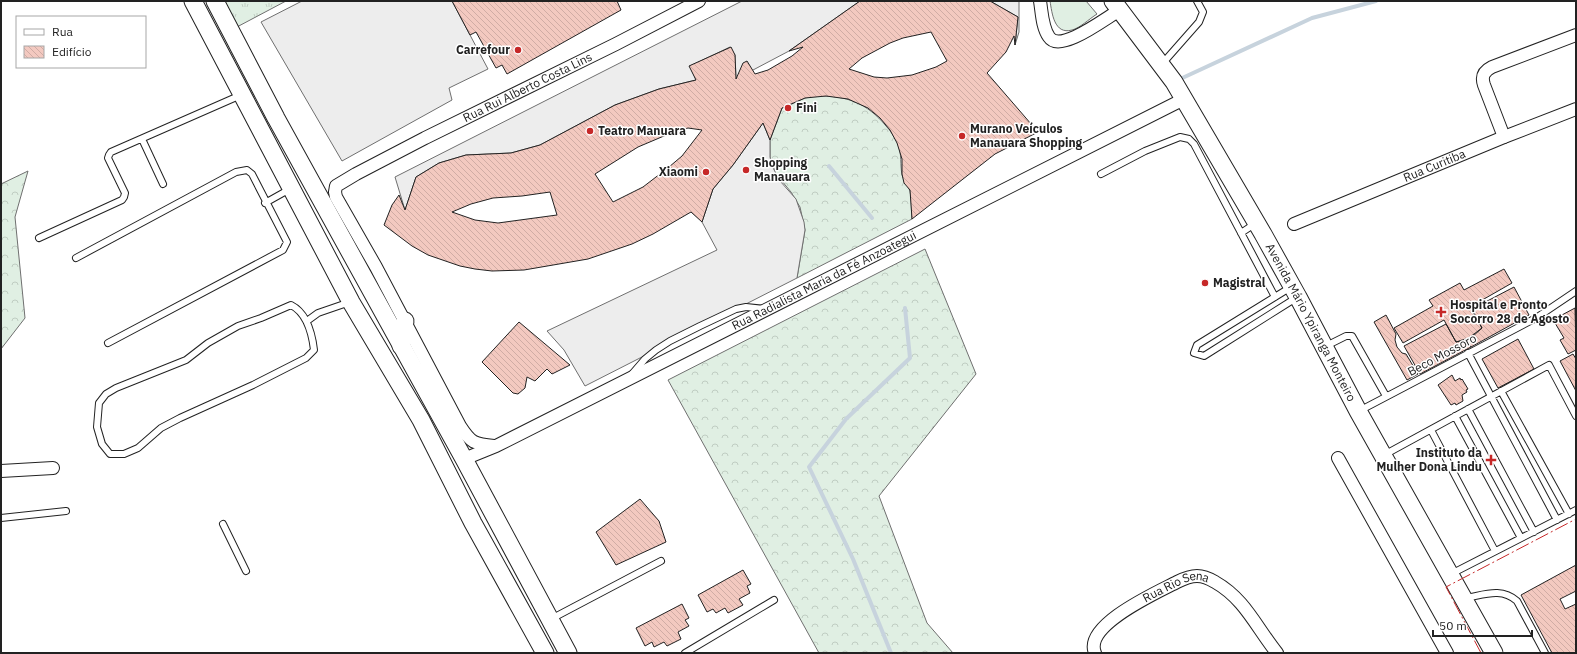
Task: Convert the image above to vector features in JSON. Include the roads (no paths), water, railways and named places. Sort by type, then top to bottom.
[{"type":"main road","points":[[192,1],[351,302],[421,420],[473,523],[545,653]]},
{"type":"main road","points":[[215,1],[276,118],[464,459],[568,653]]},
{"type":"main road","name":"Avenida Mário Ypiranga Monteiro","points":[[1116,5],[1162,64],[1184,99],[1295,291],[1323,348],[1382,456],[1494,653]]},
{"type":"main road","points":[[401,346],[405,322]]},
{"type":"main road","points":[[424,388],[444,397]]},
{"type":"street","name":"Rua Rui Alberto Costa Lins","points":[[405,322],[335,194],[336,186],[356,174],[699,1]]},
{"type":"street","points":[[1040,1],[1045,29],[1049,38],[1055,43],[1063,42],[1077,36],[1116,5]]},
{"type":"street","points":[[1504,137],[1484,85],[1483,77],[1487,70],[1576,35]]},
{"type":"street","name":"Rua Radialista Maria da Fé Anzoategui","points":[[464,459],[496,446],[1184,99]]},
{"type":"street","name":"Rua Curitiba","points":[[1294,224],[1504,137],[1576,109]]},
{"type":"street","points":[[405,322],[460,426],[469,438],[477,445],[496,446]]},
{"type":"street","points":[[1338,458],[1447,653]]},
{"type":"street","points":[[1,471],[53,468]]},
{"type":"street","name":"Rua Rio Sena","points":[[1095,653],[1093,650],[1095,641],[1100,631],[1120,613],[1177,582],[1186,578],[1198,576],[1210,579],[1227,589],[1244,606],[1277,653]]},
{"type":"lane","points":[[1162,64],[1199,22],[1203,12],[1197,1]]},
{"type":"lane","points":[[39,238],[122,200],[125,193],[108,158],[109,155],[242,95]]},
{"type":"lane","points":[[1102,174],[1145,151],[1180,137],[1189,139],[1194,144],[1275,297]]},
{"type":"lane","points":[[142,139],[163,184]]},
{"type":"lane","points":[[76,258],[236,172],[247,170],[252,174],[265,203],[287,242],[283,250],[108,343]]},
{"type":"lane","points":[[265,203],[292,188]]},
{"type":"lane","points":[[1241,233],[1256,223]]},
{"type":"lane","points":[[1295,291],[1204,356],[1194,353],[1196,345],[1275,297],[1295,291]]},
{"type":"lane","name":"Beco Mossoro","points":[[1358,411],[1536,318],[1576,291]]},
{"type":"lane","points":[[307,321],[318,313],[351,302]]},
{"type":"lane","points":[[291,305],[298,308],[307,321],[313,339],[314,350],[306,358],[253,385],[161,428],[138,448],[124,454],[110,454],[102,444],[97,427],[99,403],[106,394],[116,388],[186,360],[208,343],[238,326],[261,318],[282,308],[291,305]]},
{"type":"lane","points":[[1323,348],[1346,336],[1352,336],[1386,396]]},
{"type":"lane","points":[[1468,353],[1490,397],[1557,520]]},
{"type":"lane","points":[[1382,456],[1549,365],[1576,416]]},
{"type":"lane","points":[[1501,391],[1569,514]]},
{"type":"lane","points":[[1468,409],[1534,532]]},
{"type":"lane","points":[[1455,416],[1521,538]]},
{"type":"lane","points":[[1431,430],[1495,551]]},
{"type":"lane","points":[[1450,574],[1576,510]]},
{"type":"lane","points":[[1,518],[66,511]]},
{"type":"lane","points":[[223,524],[246,571]]},
{"type":"lane","points":[[550,620],[661,561]]},
{"type":"lane","points":[[1463,599],[1503,592],[1511,596],[1517,601],[1545,653]]},
{"type":"lane","points":[[685,653],[774,600]]},
{"type":"waterway","points":[[1178,80],[1312,18],[1376,1]]},
{"type":"waterway","points":[[829,166],[872,218]]},
{"type":"waterway","points":[[891,653],[853,559],[809,467],[846,419],[910,358],[905,308]]},
{"type":"place","name":"Carrefour","points":[[518,50]]},
{"type":"place","name":"Fini","points":[[788,108]]},
{"type":"place","name":"Teatro Manuara","points":[[590,131]]},
{"type":"place","name":"Murano Veículos Manauara Shopping","points":[[962,136]]},
{"type":"place","name":"Shopping Manauara","points":[[746,170]]},
{"type":"place","name":"Xiaomi","points":[[706,172]]},
{"type":"place","name":"Magistral","points":[[1205,283]]},
{"type":"place","name":"Hospital e Pronto Socorro 28 de Agosto","points":[[1441,312]]},
{"type":"place","name":"Instituto da Mulher Dona Lindu","points":[[1491,460]]}]
